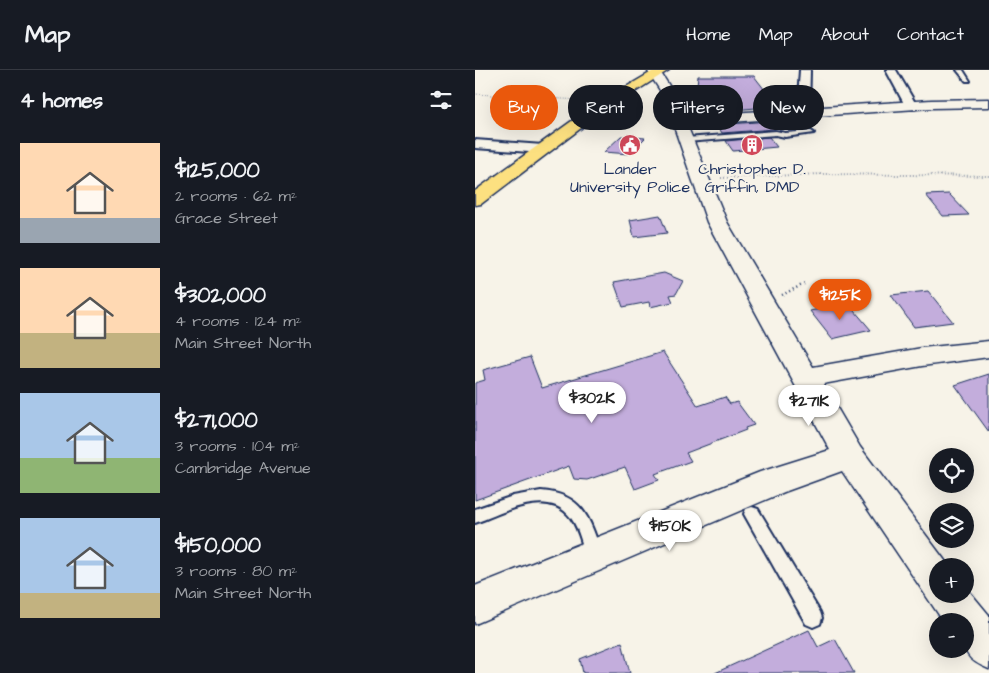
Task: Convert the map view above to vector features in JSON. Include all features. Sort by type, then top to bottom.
[{"type":"main road","points":[[475,200],[605,104],[658,71]]},
{"type":"street","points":[[804,85],[805,70]]},
{"type":"street","points":[[891,70],[911,106]]},
{"type":"street","points":[[658,71],[717,222],[849,456],[929,570]]},
{"type":"street","points":[[824,112],[989,102]]},
{"type":"street","points":[[683,131],[753,120]]},
{"type":"street","points":[[475,144],[543,149]]},
{"type":"street","points":[[806,378],[922,357],[989,349]]},
{"type":"street","points":[[475,604],[772,482],[849,456]]},
{"type":"street","points":[[954,603],[989,648]]},
{"type":"lane","points":[[961,70],[968,80]]},
{"type":"lane","points":[[683,131],[776,133],[785,135],[811,133]]},
{"type":"lane","points":[[475,516],[524,498],[542,497],[560,501],[575,510],[585,526],[594,556]]},
{"type":"lane","points":[[752,514],[813,618]]},
{"type":"path","points":[[475,94],[568,99]]},
{"type":"path","points":[[720,178],[760,174],[989,176]]},
{"type":"path","points":[[791,292],[803,284]]},
{"type":"building","points":[[698,76],[754,76],[761,85],[753,85],[753,108],[743,109],[743,85],[697,85]]},
{"type":"building","points":[[753,122],[753,130],[762,130],[722,133],[720,130],[743,130],[743,123]]},
{"type":"building","points":[[621,136],[645,138],[629,154],[604,152]]},
{"type":"building","name":"Christopher D. Griffin, DMD","points":[[769,137],[777,147],[733,151],[726,141]]},
{"type":"building","points":[[949,194],[969,215],[943,216],[926,195]]},
{"type":"building","points":[[660,215],[667,233],[634,237],[630,220]]},
{"type":"building","points":[[664,273],[683,281],[676,294],[670,295],[673,302],[650,307],[649,302],[623,307],[614,282]]},
{"type":"building","points":[[928,291],[953,322],[914,327],[891,295]]},
{"type":"building","points":[[848,303],[871,330],[832,339],[810,311]]},
{"type":"building","points":[[663,352],[698,406],[725,397],[730,404],[737,402],[754,425],[745,428],[746,430],[686,453],[691,461],[655,474],[659,480],[635,489],[625,467],[587,480],[574,479],[569,466],[475,500],[475,383],[485,380],[483,370],[530,357],[542,388]]},
{"type":"building","points":[[989,374],[989,432],[955,385]]},
{"type":"building","points":[[809,630],[818,647],[835,639],[854,673],[715,673]]},
{"type":"building","points":[[622,642],[630,673],[583,673],[580,659]]},
{"type":"place","name":"Lander University Police","points":[[630,145]]},
{"type":"place","name":"Christopher D. Griffin, DMD","points":[[752,145]]}]
